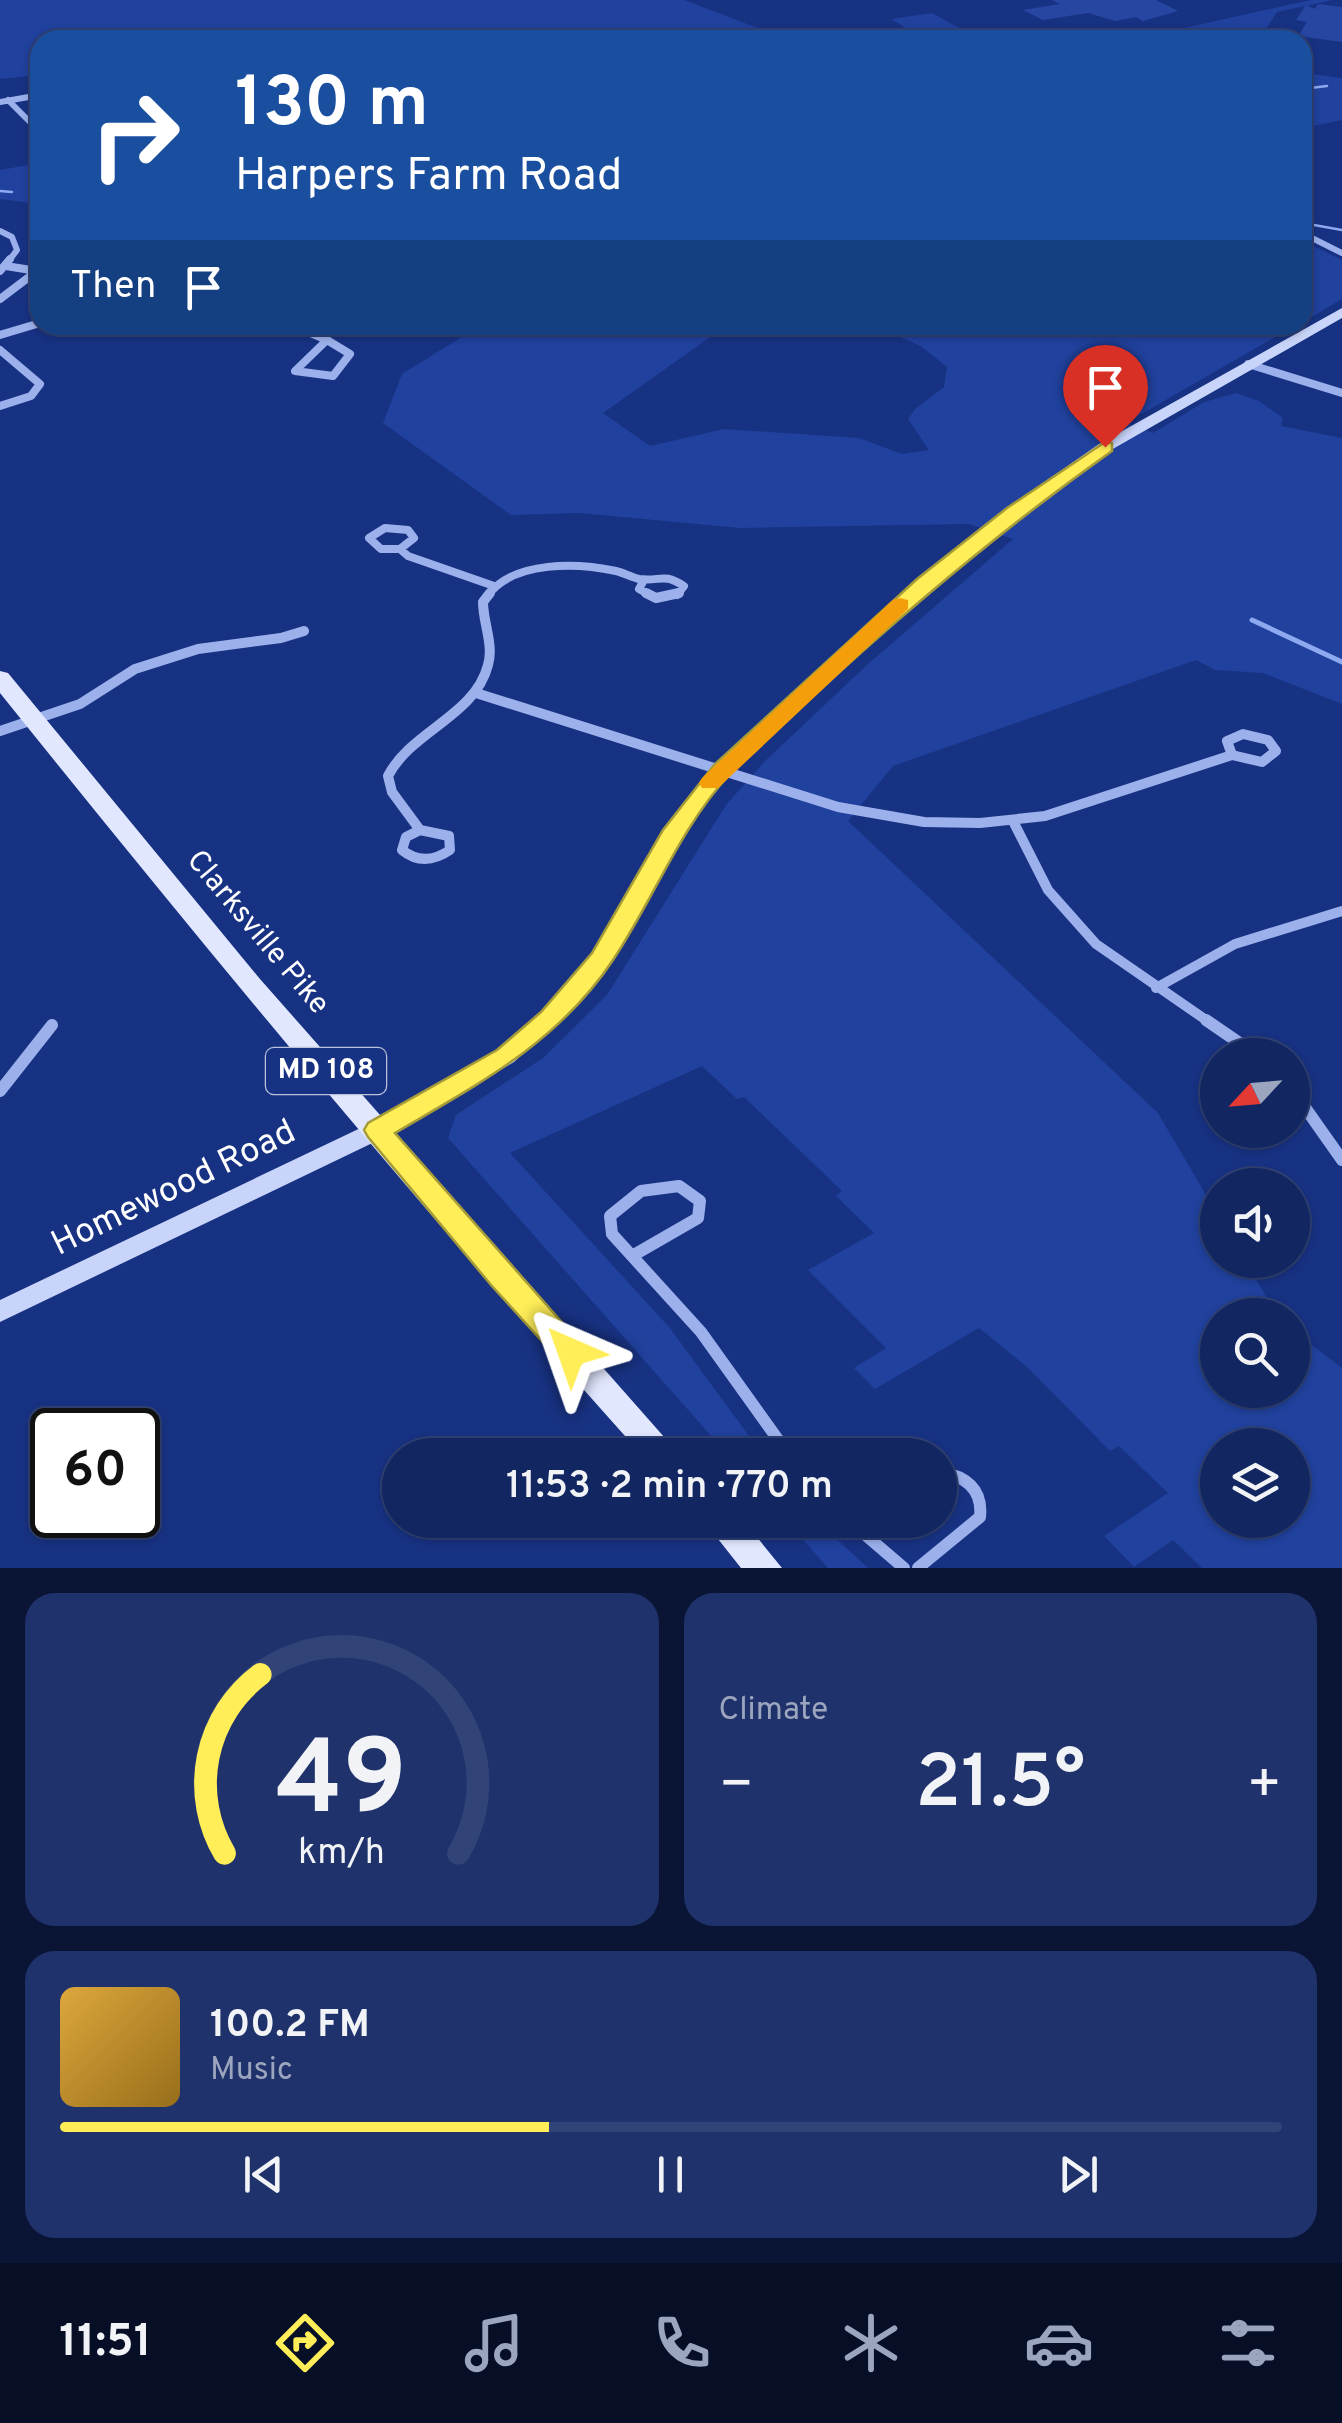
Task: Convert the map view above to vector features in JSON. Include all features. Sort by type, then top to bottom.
[{"type":"main road","name":"Homewood Road","points":[[1312,329],[1342,312]]},
{"type":"main road","name":"Homewood Road","points":[[0,1312],[378,1130],[506,1056],[581,987],[618,932],[674,830],[722,770],[924,583],[1105,447],[1300,335]]},
{"type":"main road","name":"Clarksville Pike","points":[[0,678],[177,898],[501,1277],[648,1438]]},
{"type":"main road","points":[[737,1538],[764,1568]]},
{"type":"street","points":[[4,101],[30,97]]},
{"type":"street","points":[[4,101],[30,123]]},
{"type":"street","points":[[0,231],[16,244],[15,256],[3,269]]},
{"type":"street","points":[[1312,238],[1342,254]]},
{"type":"street","points":[[3,269],[30,270]]},
{"type":"street","points":[[0,299],[30,276]]},
{"type":"street","points":[[0,334],[30,326]]},
{"type":"street","points":[[315,335],[326,340],[350,354],[333,376],[296,371],[326,340]]},
{"type":"street","points":[[0,350],[40,384],[31,396],[0,406]]},
{"type":"street","points":[[1248,364],[1342,392]]},
{"type":"street","points":[[400,548],[420,562],[494,586]]},
{"type":"street","points":[[420,830],[392,796],[388,776],[402,751],[476,693],[490,656],[484,602],[494,586],[518,575],[560,568],[616,571],[644,580]]},
{"type":"street","points":[[0,731],[80,704],[134,669],[198,648],[281,638],[304,631]]},
{"type":"street","points":[[476,693],[838,807],[952,824],[1013,821],[1098,802],[1232,754]]},
{"type":"street","points":[[1013,821],[1060,906],[1096,944],[1232,1038]]},
{"type":"street","points":[[420,830],[443,832],[452,840],[450,850],[432,860],[408,856],[402,850],[402,842],[420,830]]},
{"type":"street","points":[[1156,988],[1235,944],[1342,911]]},
{"type":"street","points":[[0,1091],[52,1026]]},
{"type":"street","points":[[1310,1114],[1342,1160]]},
{"type":"street","points":[[632,1256],[698,1218],[700,1201],[694,1193],[684,1186],[662,1184],[616,1207],[608,1224],[612,1234],[724,1361],[777,1438]]},
{"type":"street","points":[[957,1475],[970,1482],[980,1496],[980,1517],[957,1536]]},
{"type":"street","points":[[869,1538],[904,1568]]},
{"type":"street","points":[[918,1568],[954,1538]]},
{"type":"shaded area","points":[[0,0],[684,0],[764,30],[30,30],[30,76],[0,79]]},
{"type":"shaded area","points":[[1311,0],[1333,0],[1277,12],[1265,30],[1175,30]]},
{"type":"shaded area","points":[[932,13],[963,30],[909,30],[891,19]]},
{"type":"shaded area","points":[[1312,74],[1342,78],[1342,120],[1312,126]]},
{"type":"shaded area","points":[[30,165],[30,203],[0,199],[0,170]]},
{"type":"shaded area","points":[[1312,245],[1342,260],[1342,299],[1312,317]]},
{"type":"shaded area","points":[[465,335],[713,335],[603,413],[650,446],[724,429],[859,438],[902,454],[929,450],[908,419],[944,387],[947,367],[922,347],[896,335],[1279,335],[1126,423],[1153,433],[1204,402],[1236,393],[1259,401],[1283,418],[1281,426],[1342,438],[1342,704],[1263,673],[1215,670],[1196,660],[893,766],[848,821],[1158,1113],[1200,1185],[1200,1278],[1255,1278],[1267,1298],[1200,1298],[1200,1408],[1310,1408],[1310,1344],[1342,1368],[1342,1568],[1202,1568],[1173,1540],[1134,1567],[1104,1536],[1168,1493],[1119,1446],[1110,1451],[1027,1367],[979,1328],[875,1389],[854,1368],[886,1348],[808,1270],[874,1233],[836,1196],[842,1191],[744,1097],[737,1099],[702,1066],[510,1153],[669,1327],[751,1438],[713,1438],[448,1138],[456,1115],[543,1058],[607,995],[726,805],[764,762],[869,663],[1013,539],[969,524],[740,528],[579,513],[511,515],[383,423],[402,374]]},
{"type":"shaded area","points":[[802,1538],[836,1538],[868,1568],[828,1568]]},
{"type":"building","points":[[1052,0],[1156,0],[1178,11],[1143,21],[1136,17],[1115,21],[1088,13],[1043,20],[1023,10],[1060,4]]},
{"type":"building","points":[[1318,4],[1342,7],[1342,42],[1312,38],[1312,30],[1302,30],[1307,22],[1296,20],[1306,5],[1315,9]]},
{"type":"waterway","points":[[1312,88],[1327,86]]},
{"type":"waterway","points":[[0,191],[12,192]]},
{"type":"waterway","points":[[1314,225],[1342,230]]},
{"type":"waterway","points":[[1252,620],[1342,662]]},
{"type":"slow traffic","points":[[710,783],[900,605]]},
{"type":"route","points":[[571,1352],[501,1277],[378,1130],[506,1056],[550,1018],[581,987],[602,957],[674,830],[722,770],[924,583],[1062,475],[1105,447]]}]
